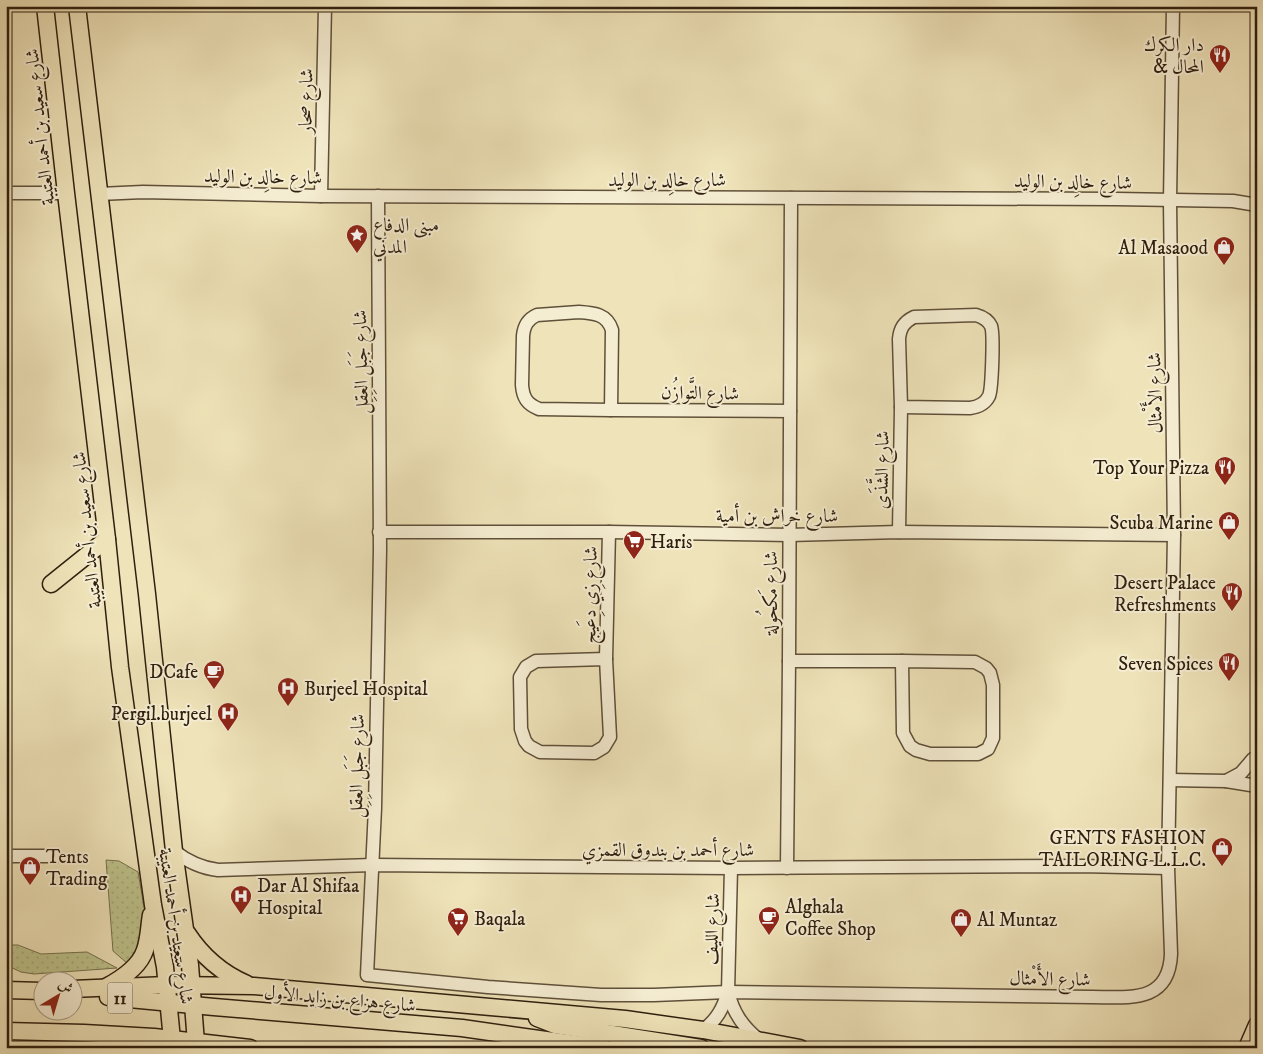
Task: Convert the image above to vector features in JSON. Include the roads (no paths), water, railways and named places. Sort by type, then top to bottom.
[{"type":"main road","name":"شارع سعيد بن أحمد العتيبة","points":[[45,6],[120,666],[153,906],[165,966],[172,1044]]},
{"type":"main road","name":"شارع سعيد بن أحمد العتيبة","points":[[77,6],[148,604],[174,851],[186,932],[196,1045]]},
{"type":"main road","points":[[52,584],[107,539]]},
{"type":"main road","points":[[104,988],[121,978],[137,964],[145,951],[153,906]]},
{"type":"main road","points":[[186,932],[214,965],[240,981],[254,986]]},
{"type":"main road","points":[[82,989],[167,985],[254,986],[526,1012],[625,1019],[758,1039],[800,1048]]},
{"type":"main road","points":[[6,990],[32,990]]},
{"type":"main road","name":"شارع هزاع بن زايد الأول","points":[[82,995],[462,1028],[603,1048]]},
{"type":"main road","points":[[526,1012],[546,1023],[555,1025],[702,1048]]},
{"type":"main road","points":[[1247,1048],[1257,1025]]},
{"type":"main road","name":"11","points":[[6,1031],[84,1033],[172,1044],[250,1048]]},
{"type":"main road","points":[[84,1033],[117,1048]]},
{"type":"street","name":"شارع صحار","points":[[321,196],[325,6]]},
{"type":"street","name":"شارع الأَمْثال","points":[[728,992],[1092,998],[1140,996],[1160,986],[1167,976],[1170,966],[1168,868],[1174,535],[1170,201],[1173,6]]},
{"type":"street","name":"شارع خالِد بن الوليد","points":[[100,194],[143,192],[321,196],[1116,199],[1235,201],[1257,205]]},
{"type":"street","points":[[6,193],[66,193]]},
{"type":"street","name":"شارع جَبَل العِقِل","points":[[378,196],[380,348],[379,532],[373,865],[367,975],[488,988],[601,995],[728,992]]},
{"type":"street","name":"شارع خالِد بن الوليد","points":[[1235,201],[1257,196]]},
{"type":"street","name":"شارع مَكحُولة","points":[[787,868],[791,198]]},
{"type":"street","name":"شارع التَّوازُن","points":[[611,410],[612,330],[606,319],[595,313],[579,312],[544,314],[531,318],[523,329],[522,393],[531,406],[539,409],[611,410],[790,411]]},
{"type":"street","name":"شارع الشَّذَى","points":[[900,532],[900,332],[908,320],[921,316],[976,315],[987,320],[992,336],[990,392],[985,402],[970,408],[901,407]]},
{"type":"street","name":"شارع خراش بن أمية","points":[[379,532],[609,532],[789,535],[900,532],[1174,535]]},
{"type":"street","name":"شارع زِي دِعَيج","points":[[606,659],[536,661],[526,667],[520,677],[521,729],[524,741],[529,746],[540,752],[586,753],[599,751],[604,748],[610,737],[606,659],[609,532]]},
{"type":"street","points":[[789,661],[902,661],[975,662],[986,668],[992,679],[993,738],[988,749],[978,754],[930,754],[910,746],[903,733],[902,661]]},
{"type":"street","points":[[1226,780],[1241,773],[1253,760]]},
{"type":"street","points":[[1170,780],[1226,780],[1257,786]]},
{"type":"street","name":"شارع أحمد بن بندوق القمزي","points":[[174,851],[194,864],[218,870],[373,865],[732,868],[1081,866],[1168,868]]},
{"type":"street","points":[[6,856],[56,856]]},
{"type":"street","name":"شارع الليف","points":[[703,1030],[722,1010],[728,992],[732,868]]},
{"type":"street","name":"شارع الليف","points":[[728,992],[735,1013],[758,1039]]},
{"type":"place","name":"دار الكرك & المحال","points":[[1220,74]]},
{"type":"place","name":"مبنى الدفاع المدني","points":[[357,254]]},
{"type":"place","name":"Al Masaood","points":[[1224,266]]},
{"type":"place","name":"Top Your Pizza","points":[[1225,486]]},
{"type":"place","name":"Scuba Marine","points":[[1229,541]]},
{"type":"place","name":"Haris","points":[[634,560]]},
{"type":"place","name":"Desert Palace Refreshments","points":[[1232,612]]},
{"type":"place","name":"Seven Spices","points":[[1229,682]]},
{"type":"place","name":"DCafe","points":[[214,690]]},
{"type":"place","name":"Burjeel Hospital","points":[[288,707]]},
{"type":"place","name":"Pergil.burjeel","points":[[228,732]]},
{"type":"place","name":"GENTS FASHION TAILORING L.L.C.","points":[[1222,867]]},
{"type":"place","name":"Tents Trading","points":[[30,886]]},
{"type":"place","name":"Dar Al Shifaa Hospital","points":[[241,915]]},
{"type":"place","name":"Alghala Coffee Shop","points":[[769,936]]},
{"type":"place","name":"Baqala","points":[[458,937]]},
{"type":"place","name":"Al Muntaz","points":[[961,938]]}]
